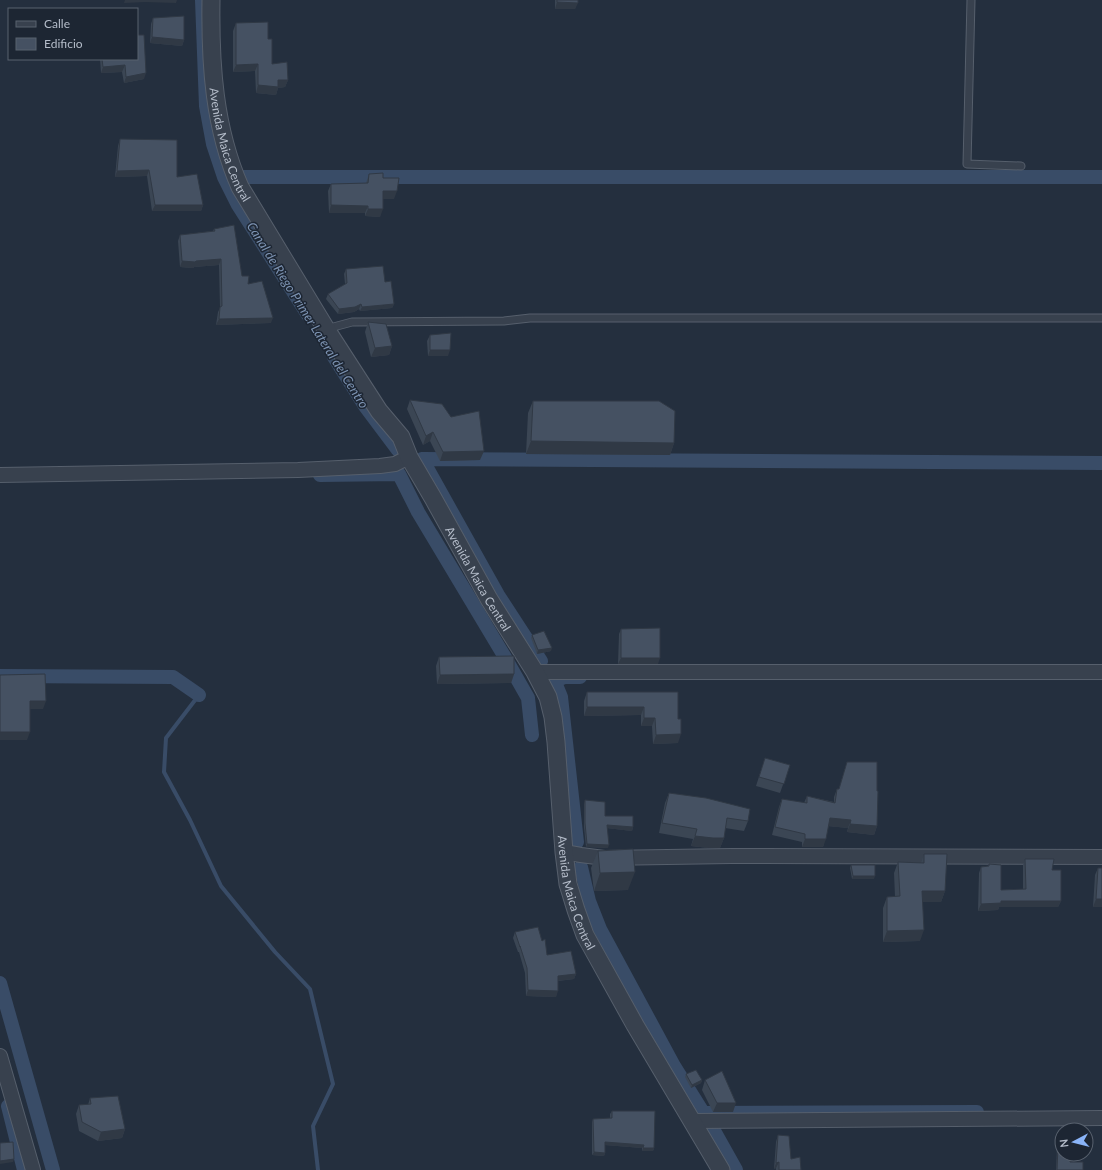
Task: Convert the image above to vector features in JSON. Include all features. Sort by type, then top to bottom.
[{"type":"street","name":"Avenida Maica Central","points":[[211,0],[210,33],[213,88],[223,141],[231,168],[240,187],[326,329],[379,410],[401,437],[409,457],[489,599],[535,672],[548,697],[553,717],[556,742],[564,852],[568,884],[576,910],[585,934],[635,1025],[721,1170]]},
{"type":"street","points":[[0,475],[298,470],[380,466],[395,464],[409,457]]},
{"type":"street","points":[[535,672],[1102,672]]},
{"type":"street","points":[[564,852],[581,856],[604,858],[731,856],[1102,858]]},
{"type":"street","points":[[0,1056],[33,1170]]},
{"type":"street","points":[[692,1121],[1102,1118]]},
{"type":"lane","points":[[971,0],[967,164],[1020,166]]},
{"type":"lane","points":[[326,329],[352,322],[504,321],[530,318],[1102,318]]},
{"type":"building","points":[[557,0],[578,0],[578,3],[557,2]]},
{"type":"building","points":[[184,16],[184,40],[152,37],[153,18]]},
{"type":"building","points":[[268,22],[268,39],[272,39],[272,64],[287,62],[288,80],[278,80],[278,87],[258,85],[258,64],[236,65],[236,23]]},
{"type":"building","points":[[138,35],[144,35],[146,73],[126,77],[125,65],[103,67],[102,60],[138,60]]},
{"type":"building","points":[[120,139],[177,140],[177,177],[197,174],[203,205],[155,205],[149,170],[117,171]]},
{"type":"building","points":[[383,173],[383,178],[399,178],[397,191],[383,191],[383,209],[368,209],[368,206],[331,205],[331,184],[368,183],[369,174]]},
{"type":"building","points":[[234,225],[242,276],[249,276],[248,284],[262,281],[273,318],[219,319],[220,307],[222,306],[221,259],[195,262],[182,261],[180,235],[215,231],[214,229]]},
{"type":"building","points":[[383,266],[385,282],[391,281],[394,304],[362,307],[361,304],[355,307],[339,309],[328,294],[347,283],[346,269]]},
{"type":"building","points":[[368,322],[386,324],[392,346],[375,348]]},
{"type":"building","points":[[451,333],[450,350],[430,350],[430,335]]},
{"type":"building","points":[[410,400],[442,404],[451,417],[479,411],[484,451],[443,452],[433,432],[426,436]]},
{"type":"building","points":[[533,401],[659,401],[675,411],[674,443],[531,441]]},
{"type":"building","points":[[660,628],[660,658],[621,658],[621,629]]},
{"type":"building","points":[[544,631],[552,648],[538,650],[532,635]]},
{"type":"building","points":[[514,656],[514,674],[440,675],[439,657]]},
{"type":"building","points":[[45,674],[46,701],[30,701],[30,732],[0,732],[0,675]]},
{"type":"building","points":[[587,692],[678,692],[678,719],[681,719],[681,734],[656,735],[655,718],[644,718],[644,707],[587,707]]},
{"type":"building","points":[[765,758],[790,765],[784,784],[759,777]]},
{"type":"building","points":[[847,762],[877,762],[877,826],[850,824],[851,820],[830,818],[826,839],[805,839],[805,834],[775,827],[782,799],[807,803],[807,796],[835,803],[837,789],[839,789]]},
{"type":"building","points":[[669,793],[706,798],[750,809],[748,821],[727,818],[724,838],[695,836],[697,829],[662,823]]},
{"type":"building","points":[[585,800],[605,802],[605,816],[633,816],[633,827],[607,825],[609,845],[587,844]]},
{"type":"building","points":[[633,849],[635,872],[600,873],[598,851]]},
{"type":"building","points":[[924,854],[947,854],[945,891],[922,891],[924,930],[887,931],[887,897],[900,896],[898,862],[924,863]]},
{"type":"building","points":[[1025,859],[1054,859],[1052,870],[1061,870],[1061,901],[1001,901],[1001,903],[981,904],[981,867],[989,866],[989,864],[1001,865],[1001,890],[1026,889]]},
{"type":"building","points":[[851,865],[875,865],[875,876],[853,876]]},
{"type":"building","points":[[1098,868],[1102,868],[1102,899],[1096,899]]},
{"type":"building","points":[[538,927],[542,941],[545,939],[547,955],[571,951],[576,974],[558,976],[558,991],[528,990],[527,968],[515,932]]},
{"type":"building","points":[[696,1070],[702,1080],[692,1085],[686,1074]]},
{"type":"building","points":[[722,1071],[736,1103],[717,1103],[705,1080]]},
{"type":"building","points":[[118,1096],[125,1129],[101,1132],[82,1122],[79,1105],[91,1104],[90,1098]]},
{"type":"building","points":[[612,1111],[655,1111],[654,1148],[643,1148],[644,1145],[605,1142],[605,1153],[594,1152],[593,1119],[612,1118]]},
{"type":"building","points":[[778,1135],[789,1136],[791,1159],[800,1157],[801,1170],[779,1170],[779,1162],[776,1163]]},
{"type":"building","points":[[13,1142],[14,1159],[0,1161],[0,1143]]},
{"type":"building","points":[[1057,1162],[1083,1162],[1083,1170],[1057,1170]]},
{"type":"waterway","name":"Canal de Riego Primer Lateral del Centro","points":[[202,0],[206,106],[213,144],[224,177],[238,205],[308,315]]},
{"type":"waterway","points":[[242,177],[1102,177]]},
{"type":"waterway","name":"Canal de Riego Primer Lateral del Centro","points":[[334,357],[365,406],[398,450]]},
{"type":"waterway","points":[[422,459],[1102,463]]},
{"type":"waterway","points":[[422,459],[498,595],[541,661]]},
{"type":"waterway","points":[[320,475],[399,474],[418,512],[528,698],[532,735]]},
{"type":"waterway","points":[[0,676],[173,677],[199,695]]},
{"type":"waterway","points":[[555,681],[564,677],[580,677]]},
{"type":"waterway","points":[[554,680],[561,697],[577,842]]},
{"type":"waterway","points":[[199,695],[166,738],[164,772],[190,820],[221,886],[275,952],[310,989],[333,1084],[313,1126],[318,1170]]},
{"type":"waterway","points":[[581,867],[589,901],[600,929],[674,1066],[704,1114]]},
{"type":"waterway","points":[[0,983],[53,1170]]},
{"type":"waterway","points":[[8,1106],[24,1170]]},
{"type":"waterway","points":[[704,1113],[977,1112]]},
{"type":"waterway","points":[[713,1129],[736,1170]]}]
